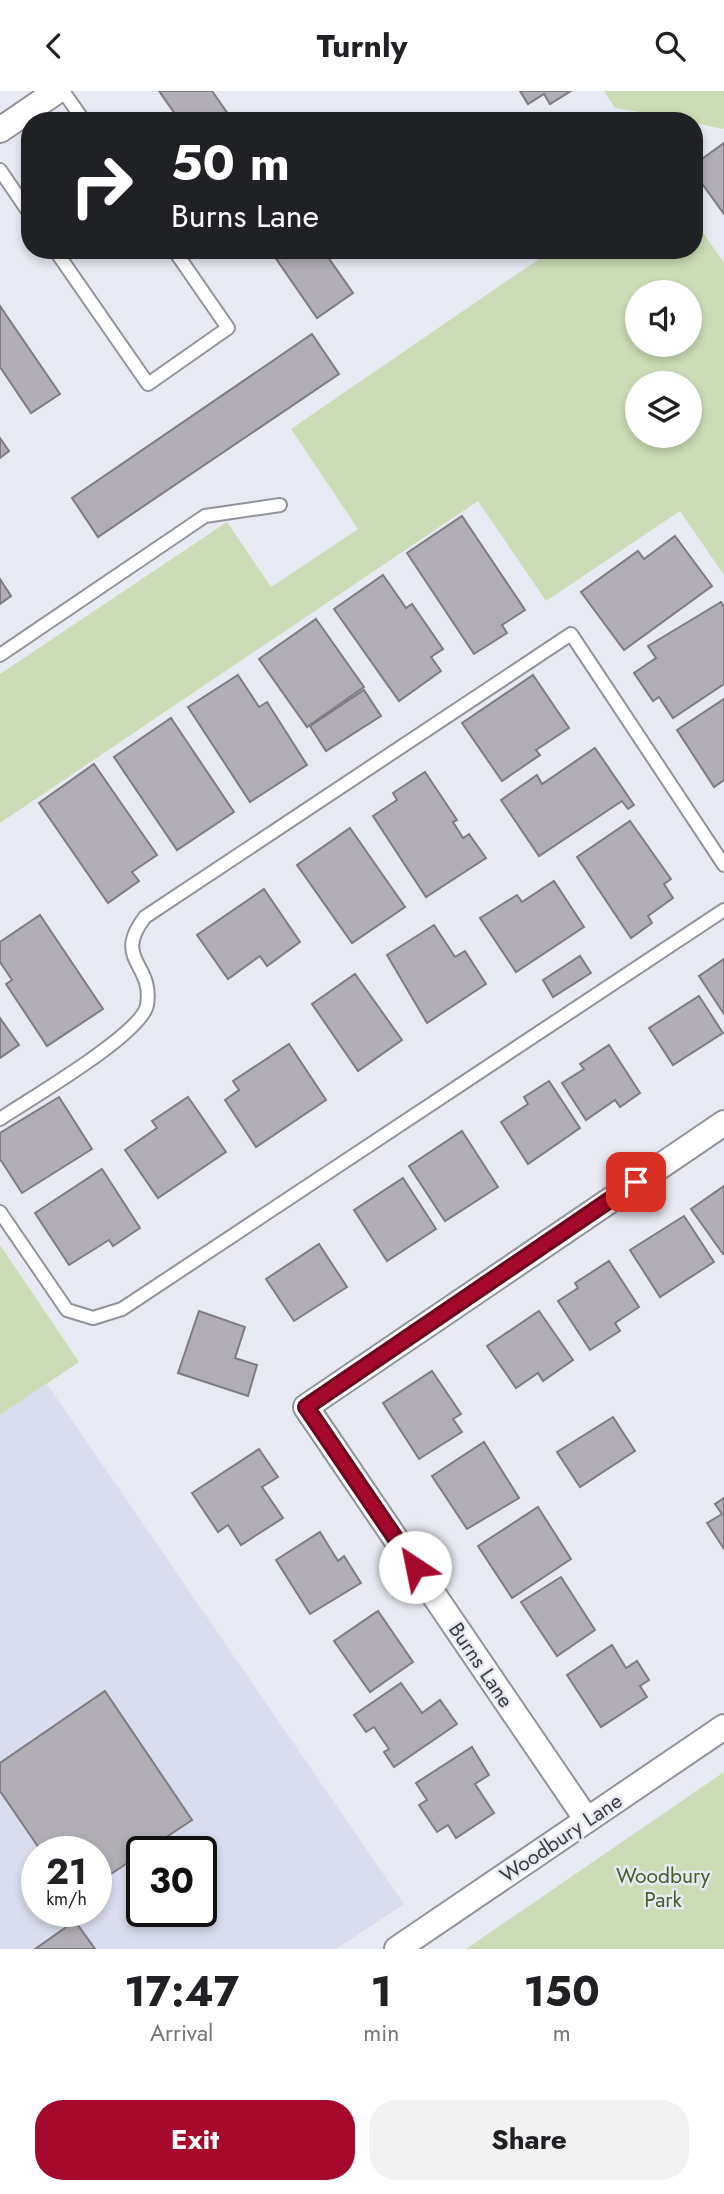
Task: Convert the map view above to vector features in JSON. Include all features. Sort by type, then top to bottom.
[{"type":"street","points":[[26,112],[57,91]]},
{"type":"street","points":[[0,130],[21,116]]},
{"type":"street","name":"Burns Lane","points":[[587,1820],[306,1407],[724,1123]]},
{"type":"street","name":"Woodbury Lane","points":[[397,1949],[724,1727]]},
{"type":"lane","points":[[63,91],[78,112]]},
{"type":"lane","points":[[0,170],[21,200]]},
{"type":"lane","points":[[61,259],[148,384],[228,328],[180,259]]},
{"type":"lane","points":[[0,655],[205,516],[280,505]]},
{"type":"lane","points":[[0,1119],[125,1035],[147,1008],[148,981],[132,958],[132,934],[145,917],[571,634],[724,865]]},
{"type":"lane","points":[[0,1212],[67,1310],[93,1318],[122,1310],[724,909]]},
{"type":"shaded area","points":[[47,1384],[404,1904],[336,1949],[0,1949],[0,1415]]},
{"type":"green space","points":[[604,91],[724,91],[724,129],[703,125],[703,112],[640,112],[615,108]]},
{"type":"green space","points":[[703,233],[724,263],[724,575],[680,511],[546,601],[478,501],[0,823],[0,674],[227,522],[271,587],[358,529],[291,429],[539,259],[703,259]]},
{"type":"green space","points":[[0,1245],[79,1362],[0,1415]]},
{"type":"green space","name":"Woodbury Park","points":[[724,1772],[724,1949],[466,1949]]},
{"type":"building","points":[[159,91],[212,91],[227,112],[174,112]]},
{"type":"building","points":[[520,91],[571,91],[550,104],[544,94],[528,104]]},
{"type":"building","points":[[724,143],[724,214],[703,185],[703,158]]},
{"type":"building","points":[[276,259],[329,259],[353,293],[317,318]]},
{"type":"building","points":[[0,306],[60,394],[31,413],[0,367]]},
{"type":"building","points":[[312,334],[339,374],[98,537],[72,498]]},
{"type":"building","points":[[0,438],[9,451],[0,458]]},
{"type":"building","points":[[462,516],[525,610],[502,625],[507,633],[474,654],[407,553]]},
{"type":"building","points":[[675,536],[712,586],[624,650],[581,592],[638,551],[644,559]]},
{"type":"building","points":[[383,575],[406,608],[412,604],[443,649],[431,657],[441,671],[399,701],[334,609]]},
{"type":"building","points":[[0,579],[11,596],[0,604]]},
{"type":"building","points":[[721,602],[724,607],[724,684],[673,718],[659,697],[653,701],[634,673],[656,658],[648,646]]},
{"type":"building","points":[[316,619],[364,687],[307,727],[259,659]]},
{"type":"building","points":[[238,675],[259,707],[267,702],[307,765],[250,802],[188,707]]},
{"type":"building","points":[[533,675],[569,728],[536,750],[540,755],[502,781],[462,723]]},
{"type":"building","points":[[364,690],[381,716],[326,751],[310,726]]},
{"type":"building","points":[[724,699],[724,780],[714,787],[677,730]]},
{"type":"building","points":[[171,718],[234,812],[177,850],[114,757]]},
{"type":"building","points":[[595,748],[634,805],[628,809],[622,801],[539,856],[501,800],[537,775],[542,784]]},
{"type":"building","points":[[94,764],[157,855],[132,872],[139,881],[108,903],[39,803]]},
{"type":"building","points":[[425,772],[457,820],[453,822],[463,838],[469,834],[486,858],[426,897],[373,816],[397,800],[393,793]]},
{"type":"building","points":[[630,821],[671,879],[664,884],[673,898],[648,916],[652,923],[631,938],[577,857]]},
{"type":"building","points":[[350,828],[405,907],[352,943],[297,865]]},
{"type":"building","points":[[554,881],[584,927],[516,972],[480,918],[517,895],[522,902]]},
{"type":"building","points":[[264,889],[300,942],[267,966],[260,956],[228,979],[197,935]]},
{"type":"building","points":[[40,915],[103,1009],[47,1046],[6,984],[12,980],[0,962],[0,942]]},
{"type":"building","points":[[434,925],[455,957],[465,951],[486,984],[427,1023],[387,955]]},
{"type":"building","points":[[580,956],[591,973],[553,997],[543,980]]},
{"type":"building","points":[[724,959],[724,1014],[699,976]]},
{"type":"building","points":[[355,974],[402,1040],[358,1071],[312,1004]]},
{"type":"building","points":[[699,996],[723,1033],[673,1065],[649,1028]]},
{"type":"building","points":[[0,1018],[19,1045],[0,1058]]},
{"type":"building","points":[[289,1044],[326,1100],[256,1147],[225,1100],[239,1090],[233,1081]]},
{"type":"building","points":[[609,1045],[640,1093],[620,1107],[615,1100],[586,1120],[562,1083],[584,1069],[580,1064]]},
{"type":"building","points":[[549,1081],[580,1128],[528,1164],[501,1122],[528,1104],[524,1097]]},
{"type":"building","points":[[59,1097],[92,1149],[22,1193],[0,1159],[0,1133]]},
{"type":"building","points":[[188,1097],[226,1152],[158,1198],[125,1150],[157,1128],[152,1121]]},
{"type":"building","points":[[462,1131],[498,1187],[445,1221],[409,1166]]},
{"type":"building","points":[[102,1169],[140,1228],[113,1246],[109,1240],[69,1265],[35,1213]]},
{"type":"building","points":[[403,1178],[436,1229],[387,1261],[354,1210]]},
{"type":"building","points":[[724,1186],[724,1253],[723,1254],[691,1209]]},
{"type":"building","points":[[684,1216],[714,1262],[660,1297],[630,1250]]},
{"type":"building","points":[[319,1244],[347,1287],[294,1321],[266,1279]]},
{"type":"building","points":[[609,1261],[639,1307],[615,1323],[620,1331],[590,1350],[558,1301],[578,1288],[575,1283]]},
{"type":"building","points":[[199,1311],[245,1327],[235,1358],[257,1365],[248,1396],[178,1373]]},
{"type":"building","points":[[539,1311],[573,1360],[543,1381],[538,1373],[516,1388],[487,1346]]},
{"type":"building","points":[[432,1371],[461,1414],[453,1419],[462,1432],[419,1459],[383,1403]]},
{"type":"building","points":[[613,1417],[635,1451],[580,1487],[557,1452]]},
{"type":"building","points":[[484,1442],[519,1498],[467,1529],[432,1476]]},
{"type":"building","points":[[259,1449],[278,1477],[262,1487],[283,1518],[241,1545],[228,1525],[218,1532],[192,1493]]},
{"type":"building","points":[[724,1498],[724,1549],[707,1523],[722,1514],[715,1504]]},
{"type":"building","points":[[538,1507],[571,1559],[512,1598],[478,1546]]},
{"type":"building","points":[[320,1532],[338,1561],[344,1556],[361,1583],[310,1614],[276,1560]]},
{"type":"building","points":[[561,1577],[595,1630],[557,1656],[521,1602]]},
{"type":"building","points":[[378,1611],[413,1662],[370,1692],[334,1641]]},
{"type":"building","points":[[612,1645],[626,1668],[637,1661],[649,1680],[640,1686],[647,1697],[601,1727],[567,1675]]},
{"type":"building","points":[[401,1683],[422,1713],[440,1700],[457,1724],[394,1767],[384,1752],[389,1749],[374,1727],[366,1732],[354,1715]]},
{"type":"building","points":[[105,1691],[192,1820],[168,1836],[126,1836],[126,1864],[112,1873],[112,1836],[31,1836],[0,1791],[0,1763]]},
{"type":"building","points":[[472,1747],[489,1775],[475,1784],[494,1813],[456,1838],[448,1825],[437,1832],[419,1805],[427,1800],[416,1783]]},
{"type":"building","points":[[66,1927],[79,1927],[95,1949],[35,1949]]},
{"type":"route","points":[[415,1567],[306,1407],[636,1182]]}]
